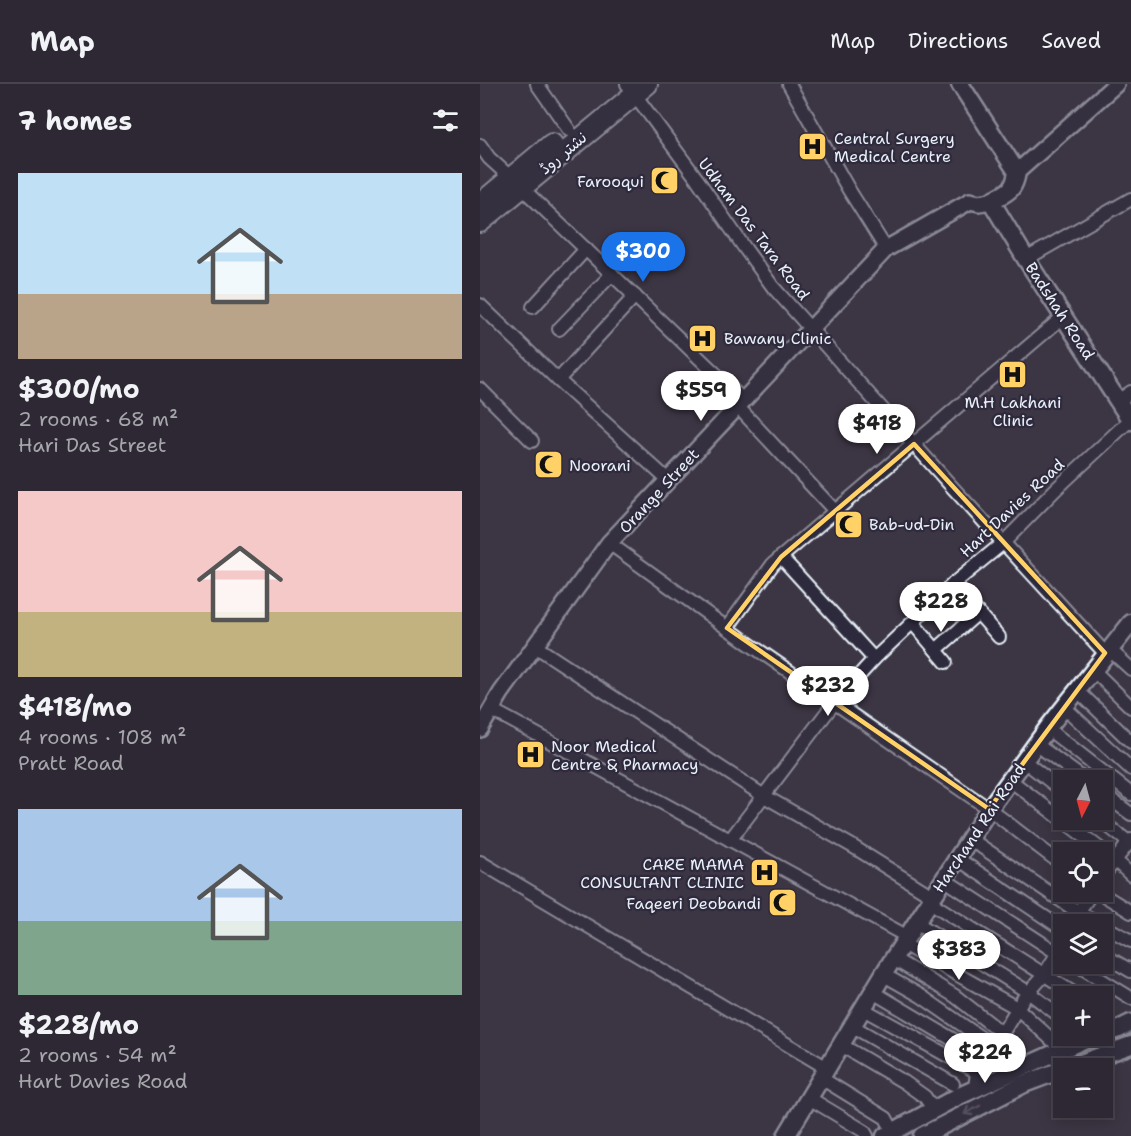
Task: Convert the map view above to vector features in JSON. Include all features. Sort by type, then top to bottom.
[{"type":"main road","points":[[960,84],[1017,172]]},
{"type":"main road","name":"نشتر روڈ","points":[[480,222],[569,130],[633,86]]},
{"type":"main road","name":"نشتر روڈ","points":[[480,204],[516,183],[633,86]]},
{"type":"main road","name":"Orange Street","points":[[991,201],[1009,191],[1015,183],[1017,172]]},
{"type":"main road","name":"Badshah Road","points":[[991,201],[1064,316],[1125,397],[1131,420]]},
{"type":"main road","name":"Harchand Rai Road","points":[[790,1135],[852,1026],[989,809],[1047,728],[1107,651],[1129,629]]},
{"type":"main road","points":[[1113,1029],[1131,1023]]},
{"type":"main road","points":[[1095,1058],[1131,1045]]},
{"type":"main road","points":[[889,1134],[933,1109],[976,1080],[1072,1046]]},
{"type":"main road","points":[[922,1136],[1024,1084],[1053,1073]]},
{"type":"street","points":[[537,84],[569,130]]},
{"type":"street","points":[[789,84],[849,190],[886,249]]},
{"type":"street","name":"Orange Street","points":[[1017,172],[1116,84]]},
{"type":"street","name":"Udham Das Tara Road","points":[[633,86],[773,287],[1004,543],[1107,651],[1131,669]]},
{"type":"street","points":[[480,145],[489,158],[635,296],[741,404],[835,511]]},
{"type":"street","points":[[1026,258],[1131,200]]},
{"type":"street","name":"Orange Street","points":[[480,729],[501,693],[609,543],[886,249],[970,201],[979,203],[991,201]]},
{"type":"street","points":[[533,307],[586,249]]},
{"type":"street","points":[[559,329],[612,274]]},
{"type":"street","points":[[558,380],[635,296]]},
{"type":"street","points":[[480,304],[558,380],[669,481]]},
{"type":"street","points":[[727,628],[773,564],[1064,316]]},
{"type":"street","points":[[480,389],[532,441]]},
{"type":"street","name":"Hart Davies Road","points":[[730,840],[834,703],[874,660],[953,584],[1004,543],[1055,490],[1131,420]]},
{"type":"street","points":[[609,543],[834,703],[989,809],[1053,858]]},
{"type":"street","points":[[781,557],[874,660]]},
{"type":"street","points":[[953,584],[999,637]]},
{"type":"street","points":[[936,650],[978,614]]},
{"type":"street","points":[[913,623],[946,662]]},
{"type":"street","points":[[535,646],[764,796],[852,846],[1062,986]]},
{"type":"street","points":[[1093,670],[1131,707]]},
{"type":"street","points":[[1077,690],[1131,742]]},
{"type":"street","points":[[1064,707],[1131,769]]},
{"type":"street","points":[[492,710],[909,935],[1028,992],[1053,1011]]},
{"type":"street","points":[[1047,728],[1131,794]]},
{"type":"street","points":[[1036,744],[1071,770]]},
{"type":"street","points":[[1024,761],[1053,783]]},
{"type":"street","points":[[1010,780],[1115,860],[1131,875]]},
{"type":"street","points":[[1113,801],[1131,814]]},
{"type":"street","points":[[1113,829],[1130,842],[1113,863]]},
{"type":"street","points":[[970,839],[1071,914]]},
{"type":"street","points":[[958,859],[1053,923]]},
{"type":"street","points":[[480,862],[824,1073],[886,1119],[889,1134]]},
{"type":"street","points":[[945,880],[1053,946]]},
{"type":"street","points":[[1113,902],[1131,912]]},
{"type":"street","points":[[1113,931],[1131,940]]},
{"type":"street","points":[[909,935],[1017,1008],[1063,1050]]},
{"type":"street","points":[[894,959],[955,996],[1002,1033]]},
{"type":"street","points":[[1113,960],[1131,971]]},
{"type":"street","points":[[863,1009],[976,1080],[984,1058],[994,1047],[1028,992],[1053,962]]},
{"type":"street","points":[[1092,974],[1131,998]]},
{"type":"street","points":[[884,975],[921,996],[994,1047]]},
{"type":"street","points":[[873,992],[984,1058]]},
{"type":"street","points":[[852,1026],[953,1084]]},
{"type":"street","points":[[841,1045],[926,1097],[933,1109]]},
{"type":"street","points":[[809,1098],[864,1131],[867,1136]]},
{"type":"highlighted area","points":[[914,444],[1105,653],[989,809],[727,628],[781,557]]},
{"type":"place","name":"Central Surgery Medical Centre","points":[[813,147]]},
{"type":"place","name":"Farooqui","points":[[665,181]]},
{"type":"place","name":"Bawany Clinic","points":[[703,338]]},
{"type":"place","name":"M.H Lakhani Clinic","points":[[1013,374]]},
{"type":"place","name":"Noorani","points":[[548,465]]},
{"type":"place","name":"Bab-ud-Din","points":[[848,524]]},
{"type":"place","name":"Noor Medical Centre & Pharmacy","points":[[530,755]]},
{"type":"place","name":"CARE MAMA CONSULTANT CLINIC","points":[[765,873]]},
{"type":"place","name":"Faqeeri Deobandi","points":[[782,903]]}]
